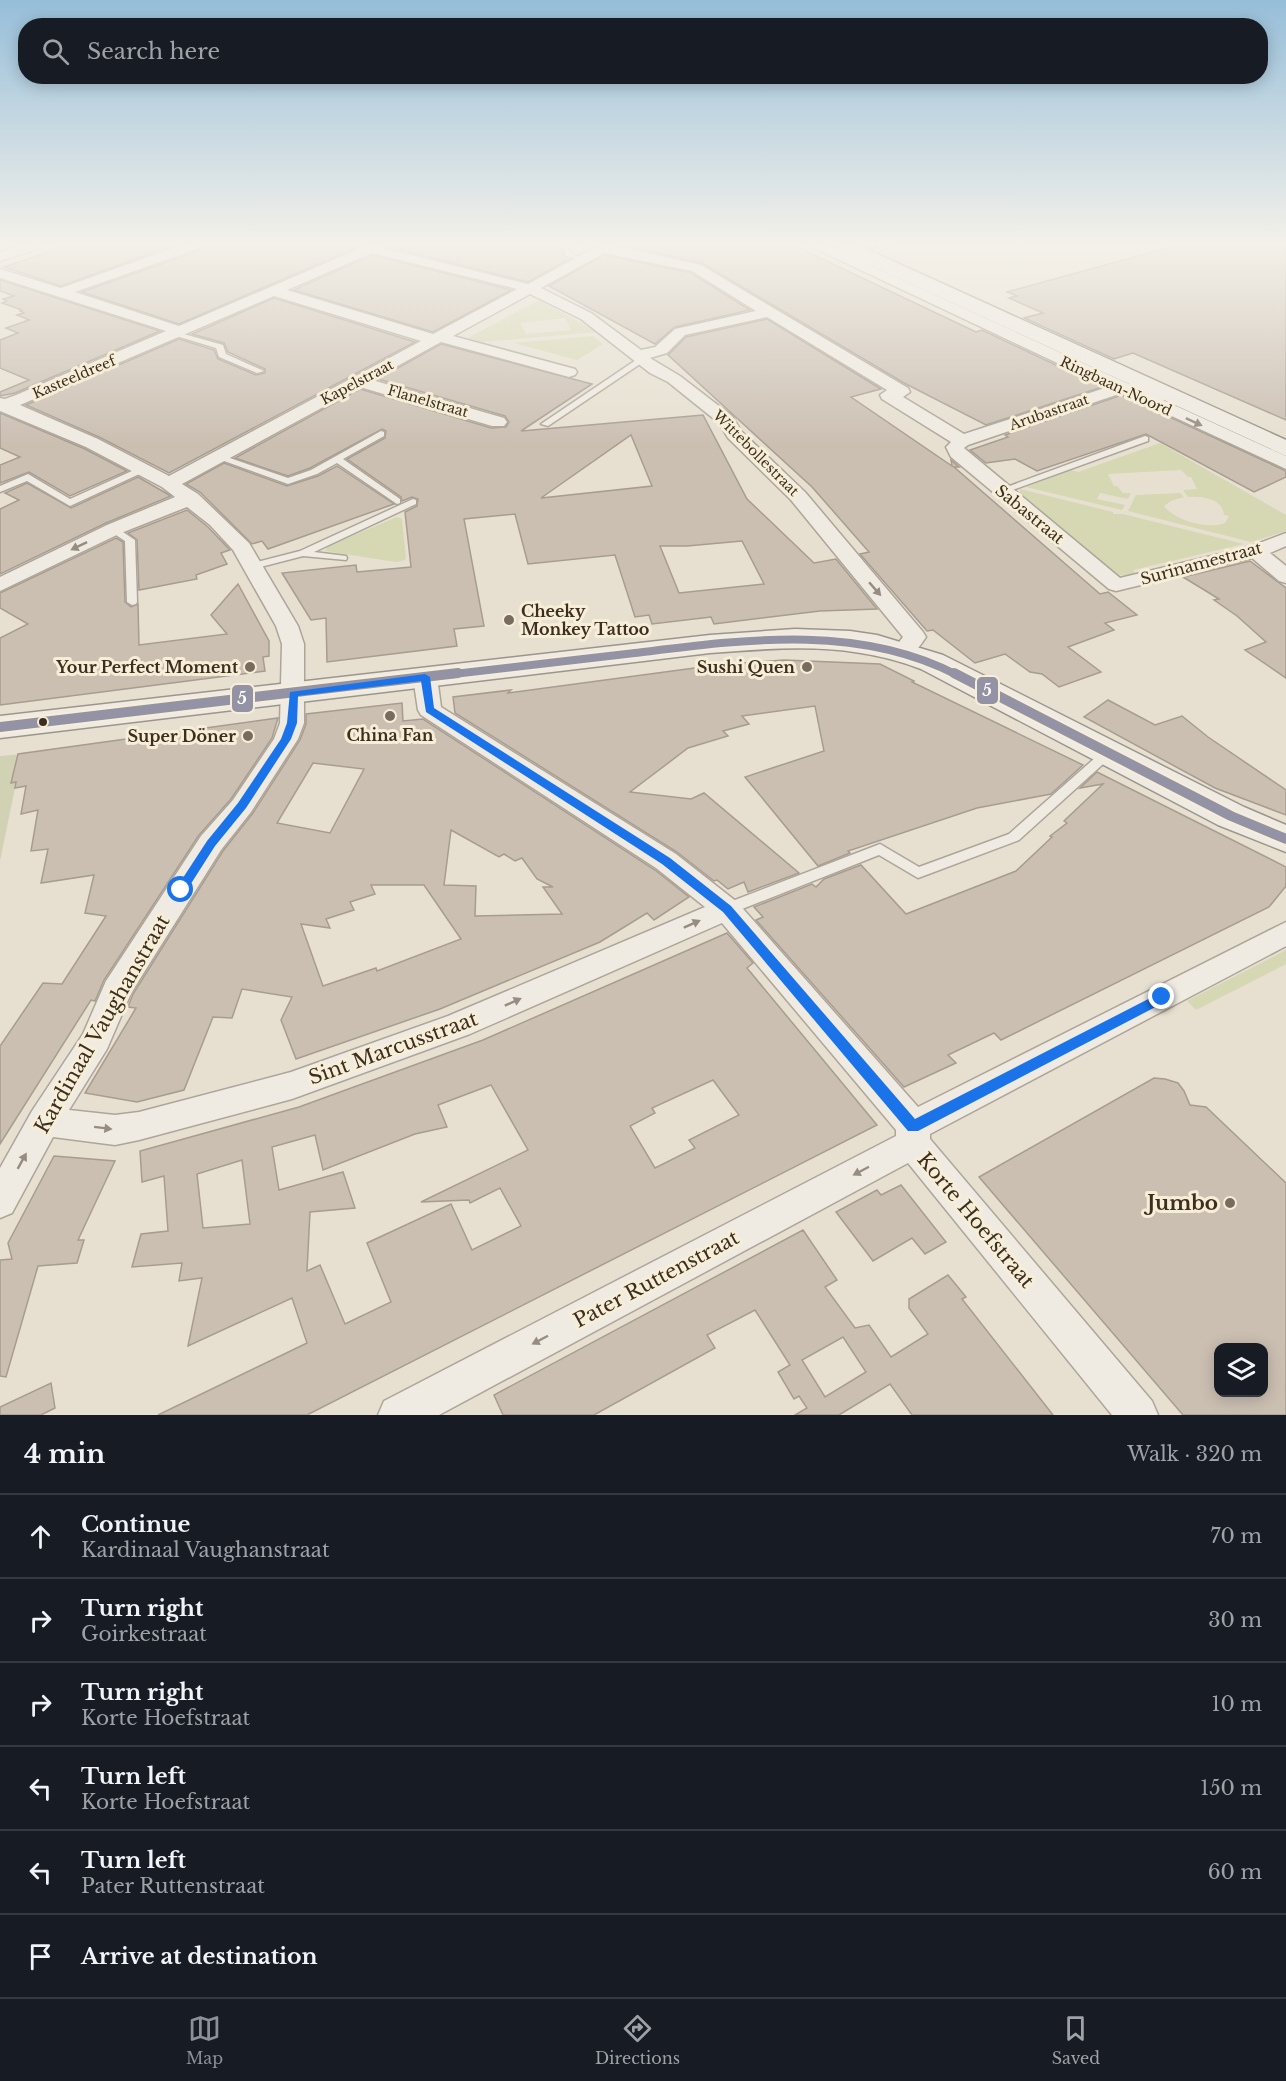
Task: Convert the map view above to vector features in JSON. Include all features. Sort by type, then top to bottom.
[{"type":"main road","name":"Ringbaan-Noord","points":[[988,312],[1286,449]]},
{"type":"main road","name":"Ringbaan-Noord","points":[[1019,312],[1286,433]]},
{"type":"main road","name":"Ringbaan-Noord","points":[[1261,438],[1286,444]]},
{"type":"main road","points":[[0,727],[764,640],[808,638],[909,644],[932,662],[1231,816],[1286,839]]},
{"type":"street","points":[[118,312],[178,332]]},
{"type":"street","name":"Kasteeldreef","points":[[1,404],[225,312]]},
{"type":"street","points":[[345,312],[437,339],[569,372]]},
{"type":"street","name":"Kapelstraat","points":[[169,483],[488,312]]},
{"type":"street","name":"Wittebollestraat","points":[[578,312],[656,370],[674,379],[726,420],[734,434],[798,496],[909,644]]},
{"type":"street","points":[[640,358],[661,350],[680,332],[770,312]]},
{"type":"street","points":[[770,312],[902,392],[888,395],[962,441]]},
{"type":"street","name":"Ringbaan-Noord","points":[[958,312],[1286,463]]},
{"type":"street","name":"Flanelstraat","points":[[358,381],[498,422]]},
{"type":"street","name":"Arubastraat","points":[[962,441],[1121,388],[1172,396]]},
{"type":"street","name":"Kardinaal Vaughanstraat","points":[[0,1202],[45,1120],[96,1040],[117,989],[211,843],[242,806],[286,739],[292,723],[293,694],[293,644],[287,626],[242,547],[191,498],[169,483],[92,443],[1,404]]},
{"type":"street","name":"Sabastraat","points":[[962,441],[955,447],[957,453],[1116,585]]},
{"type":"street","points":[[0,585],[114,528],[191,498]]},
{"type":"street","name":"Surinamestraat","points":[[1116,585],[1256,550],[1286,539]]},
{"type":"street","points":[[1256,550],[1286,577]]},
{"type":"street","name":"Korte Hoefstraat","points":[[425,677],[430,710],[666,861],[727,909],[913,1135],[1138,1415]]},
{"type":"street","name":"Sint Marcusstraat","points":[[45,1120],[115,1130],[139,1126],[292,1085],[459,1025],[727,909]]},
{"type":"street","name":"Pater Ruttenstraat","points":[[398,1415],[1286,933]]},
{"type":"lane","points":[[178,332],[220,347],[222,355],[260,371]]},
{"type":"lane","points":[[545,424],[640,358]]},
{"type":"lane","points":[[218,457],[288,481],[314,472],[381,434]]},
{"type":"lane","points":[[1001,491],[1145,439]]},
{"type":"lane","points":[[337,459],[397,501]]},
{"type":"lane","points":[[0,489],[28,477],[70,503],[143,469]]},
{"type":"lane","points":[[253,566],[304,554],[413,502]]},
{"type":"lane","points":[[114,528],[130,540],[132,602]]},
{"type":"lane","points":[[304,554],[342,558]]},
{"type":"lane","points":[[727,909],[880,849],[918,873],[1014,837],[1108,753]]},
{"type":"green space","points":[[517,312],[561,312],[597,332],[482,342],[468,338]],"holes":[[[565,318],[571,330],[526,334],[520,323]]]},
{"type":"green space","points":[[593,336],[603,344],[577,360],[514,343]]},
{"type":"green space","points":[[1160,443],[1286,515],[1286,531],[1251,542],[1128,511],[1136,495],[1180,493],[1184,497],[1164,506],[1175,516],[1201,524],[1225,523],[1229,516],[1224,515],[1220,505],[1216,502],[1200,497],[1188,497],[1183,490],[1197,489],[1191,477],[1181,470],[1108,474],[1114,486],[1117,486],[1123,493],[1131,493],[1128,499],[1100,493],[1097,499],[1125,505],[1122,510],[1026,487],[1071,470],[1078,472]]},
{"type":"green space","points":[[1020,489],[1113,512],[1113,514],[1123,514],[1244,544],[1133,570],[1136,574],[1114,574],[1020,496]]},
{"type":"green space","points":[[397,517],[402,519],[405,560],[396,562],[325,551],[328,546]]},
{"type":"green space","points":[[22,754],[0,861],[0,756]]},
{"type":"green space","points":[[1286,950],[1286,964],[1196,1010],[1187,1001]]},
{"type":"building","points":[[22,312],[100,312],[160,331],[15,393],[0,396],[0,392],[29,380],[0,368],[0,340],[18,333],[6,328],[29,320],[17,315],[24,313]]},
{"type":"building","points":[[143,312],[207,312],[179,324]]},
{"type":"building","points":[[242,312],[319,312],[415,342],[169,473],[99,437],[26,405],[179,339],[214,350],[218,359],[256,375],[265,373],[265,369],[228,352],[224,343],[192,334]]},
{"type":"building","points":[[367,312],[470,312],[433,332]]},
{"type":"building","points":[[597,312],[741,312],[675,327],[655,344]]},
{"type":"building","points":[[785,312],[934,312],[976,332],[982,330],[1102,387],[986,425],[904,383]]},
{"type":"building","points":[[1041,312],[1286,312],[1286,420],[1133,353],[1114,359],[1024,318],[1043,313]]},
{"type":"building","points":[[767,319],[881,389],[851,397],[952,466],[951,460],[959,467],[954,467],[1100,594],[1108,592],[1137,615],[1105,623],[1114,630],[1068,647],[1101,672],[1059,687],[1042,674],[1030,672],[1005,654],[975,663],[933,630],[927,631],[860,554],[869,552],[812,487],[668,355],[686,337]]},
{"type":"building","points":[[441,344],[592,384],[521,431],[703,415],[747,499],[814,563],[836,559],[877,609],[820,611],[714,624],[711,617],[652,624],[649,615],[635,617],[615,555],[528,564],[515,514],[464,519],[484,626],[454,629],[457,646],[327,662],[326,618],[311,620],[282,573],[356,565],[357,572],[411,567],[405,512],[417,506],[418,499],[412,497],[402,501],[401,497],[347,459],[385,438],[386,431],[382,429],[310,468],[288,476],[235,458],[360,389],[491,428],[506,427],[509,422],[505,416],[378,379]],"holes":[[[631,435],[652,486],[541,498]],[[742,541],[764,584],[679,593],[660,546]]]},
{"type":"building","points":[[1122,395],[1286,471],[1286,477],[1254,492],[1146,434],[1037,471],[1015,459],[986,463],[970,450],[1008,437],[1005,435]]},
{"type":"building","points":[[0,413],[85,449],[127,471],[70,496],[29,472],[0,483],[0,465],[20,457],[0,448]]},
{"type":"building","points":[[224,463],[287,486],[318,476],[337,466],[394,504],[268,549],[262,541],[252,544],[200,492],[186,484]]},
{"type":"building","points":[[138,477],[171,496],[106,523],[0,574],[0,509],[19,500],[5,493],[27,483],[71,508]]},
{"type":"building","points":[[187,510],[208,527],[230,550],[221,553],[227,564],[196,575],[197,579],[139,590],[137,540],[128,533]]},
{"type":"building","points":[[116,538],[123,542],[125,602],[131,607],[138,604],[139,645],[227,634],[211,615],[238,584],[269,641],[269,656],[263,657],[265,671],[0,705],[0,638],[28,624],[0,608],[0,593]]},
{"type":"building","points":[[1250,561],[1286,588],[1286,678],[1245,650],[1266,642],[1237,616],[1214,600],[1219,599],[1183,577]]},
{"type":"building","points":[[784,660],[880,664],[914,681],[912,682],[1083,765],[1051,794],[977,808],[848,851],[850,853],[818,866],[745,777],[824,751],[815,706],[742,716],[749,724],[723,731],[728,736],[688,748],[630,792],[691,799],[704,793],[799,873],[748,892],[744,882],[728,889],[717,880],[714,881],[677,852],[455,713],[453,697],[511,690],[508,693],[717,665]]},
{"type":"building","points":[[1108,700],[1155,725],[1182,716],[1208,737],[1286,790],[1286,815],[1215,788],[1084,717]]},
{"type":"building","points":[[402,703],[403,721],[423,719],[655,870],[689,897],[654,920],[647,913],[600,942],[440,1009],[296,1059],[281,1020],[292,997],[242,989],[232,1018],[213,1017],[184,1090],[137,1102],[85,1093],[136,1008],[128,1007],[133,994],[223,851],[253,813],[300,740],[306,724],[306,714]],"holes":[[[313,763],[364,769],[330,833],[277,823]],[[451,830],[499,857],[504,854],[515,861],[522,858],[537,879],[553,887],[543,887],[562,914],[475,916],[476,886],[444,885]],[[371,885],[424,885],[461,939],[377,971],[376,968],[323,986],[301,924],[330,928],[326,919],[354,910],[350,902],[375,894]]]},
{"type":"building","points":[[278,718],[272,738],[231,799],[199,835],[104,980],[95,1001],[91,1000],[0,1144],[0,1046],[43,983],[62,984],[106,916],[85,913],[94,875],[41,883],[48,849],[31,851],[38,810],[21,814],[26,786],[15,788],[16,782],[11,783],[18,754]]},
{"type":"building","points":[[1097,772],[1286,867],[1286,886],[1269,907],[1001,1040],[994,1033],[948,1055],[956,1063],[904,1087],[756,920],[763,917],[754,907],[812,884],[816,887],[824,879],[861,865],[906,914],[1016,871],[1052,837],[1050,836],[1067,823],[1064,821],[1103,784],[1080,788]]},
{"type":"building","points":[[727,933],[753,963],[747,968],[877,1125],[307,1415],[158,1415],[307,1343],[292,1298],[188,1346],[202,1278],[179,1281],[182,1263],[132,1267],[141,1234],[168,1231],[164,1176],[142,1182],[140,1151],[299,1107],[483,1040]],"holes":[[[713,1080],[739,1115],[689,1140],[695,1148],[655,1168],[630,1126],[655,1113],[652,1108]],[[491,1085],[528,1150],[421,1202],[469,1200],[470,1203],[500,1188],[521,1226],[472,1250],[451,1204],[367,1243],[391,1302],[345,1324],[320,1265],[307,1271],[310,1212],[355,1208],[343,1172],[279,1190],[272,1147],[315,1135],[323,1170],[415,1134],[447,1127],[438,1105]],[[242,1160],[250,1224],[203,1228],[197,1174]]]},
{"type":"building","points":[[1154,1078],[1178,1083],[1190,1105],[1206,1107],[1286,1183],[1286,1415],[1183,1415],[979,1177]]},
{"type":"building","points":[[54,1156],[115,1161],[78,1240],[84,1240],[77,1263],[38,1266],[6,1377],[0,1376],[0,1260],[12,1259],[8,1243]]},
{"type":"building","points":[[901,1185],[946,1242],[925,1254],[912,1238],[873,1261],[836,1212],[877,1190],[881,1195]]},
{"type":"building","points":[[803,1230],[837,1280],[825,1287],[855,1328],[869,1325],[891,1357],[928,1334],[909,1308],[909,1299],[948,1275],[966,1297],[962,1299],[1053,1415],[912,1415],[890,1384],[839,1415],[795,1415],[807,1408],[799,1396],[794,1399],[778,1372],[790,1365],[755,1310],[707,1335],[715,1348],[594,1415],[503,1415],[494,1395]],"holes":[[[843,1337],[866,1372],[825,1397],[802,1360]]]},
{"type":"building","points":[[51,1383],[55,1408],[41,1415],[0,1415],[0,1407]]},
{"type":"transit line","name":"5","points":[[0,727],[710,644],[795,639],[849,642],[876,646],[932,662],[1231,816],[1286,839]]},
{"type":"place","name":"Cheeky Monkey Tattoo","points":[[509,620]]},
{"type":"place","name":"Your Perfect Moment","points":[[250,667]]},
{"type":"place","name":"Sushi Quen","points":[[807,667]]},
{"type":"place","name":"China Fan","points":[[390,716]]},
{"type":"place","name":"Super Döner","points":[[248,736]]},
{"type":"place","name":"Jumbo","points":[[1230,1203]]},
{"type":"route","points":[[181,890],[211,843],[242,806],[286,739],[292,723],[293,694],[425,677],[430,710],[666,861],[727,909],[913,1126],[1162,997]]}]
